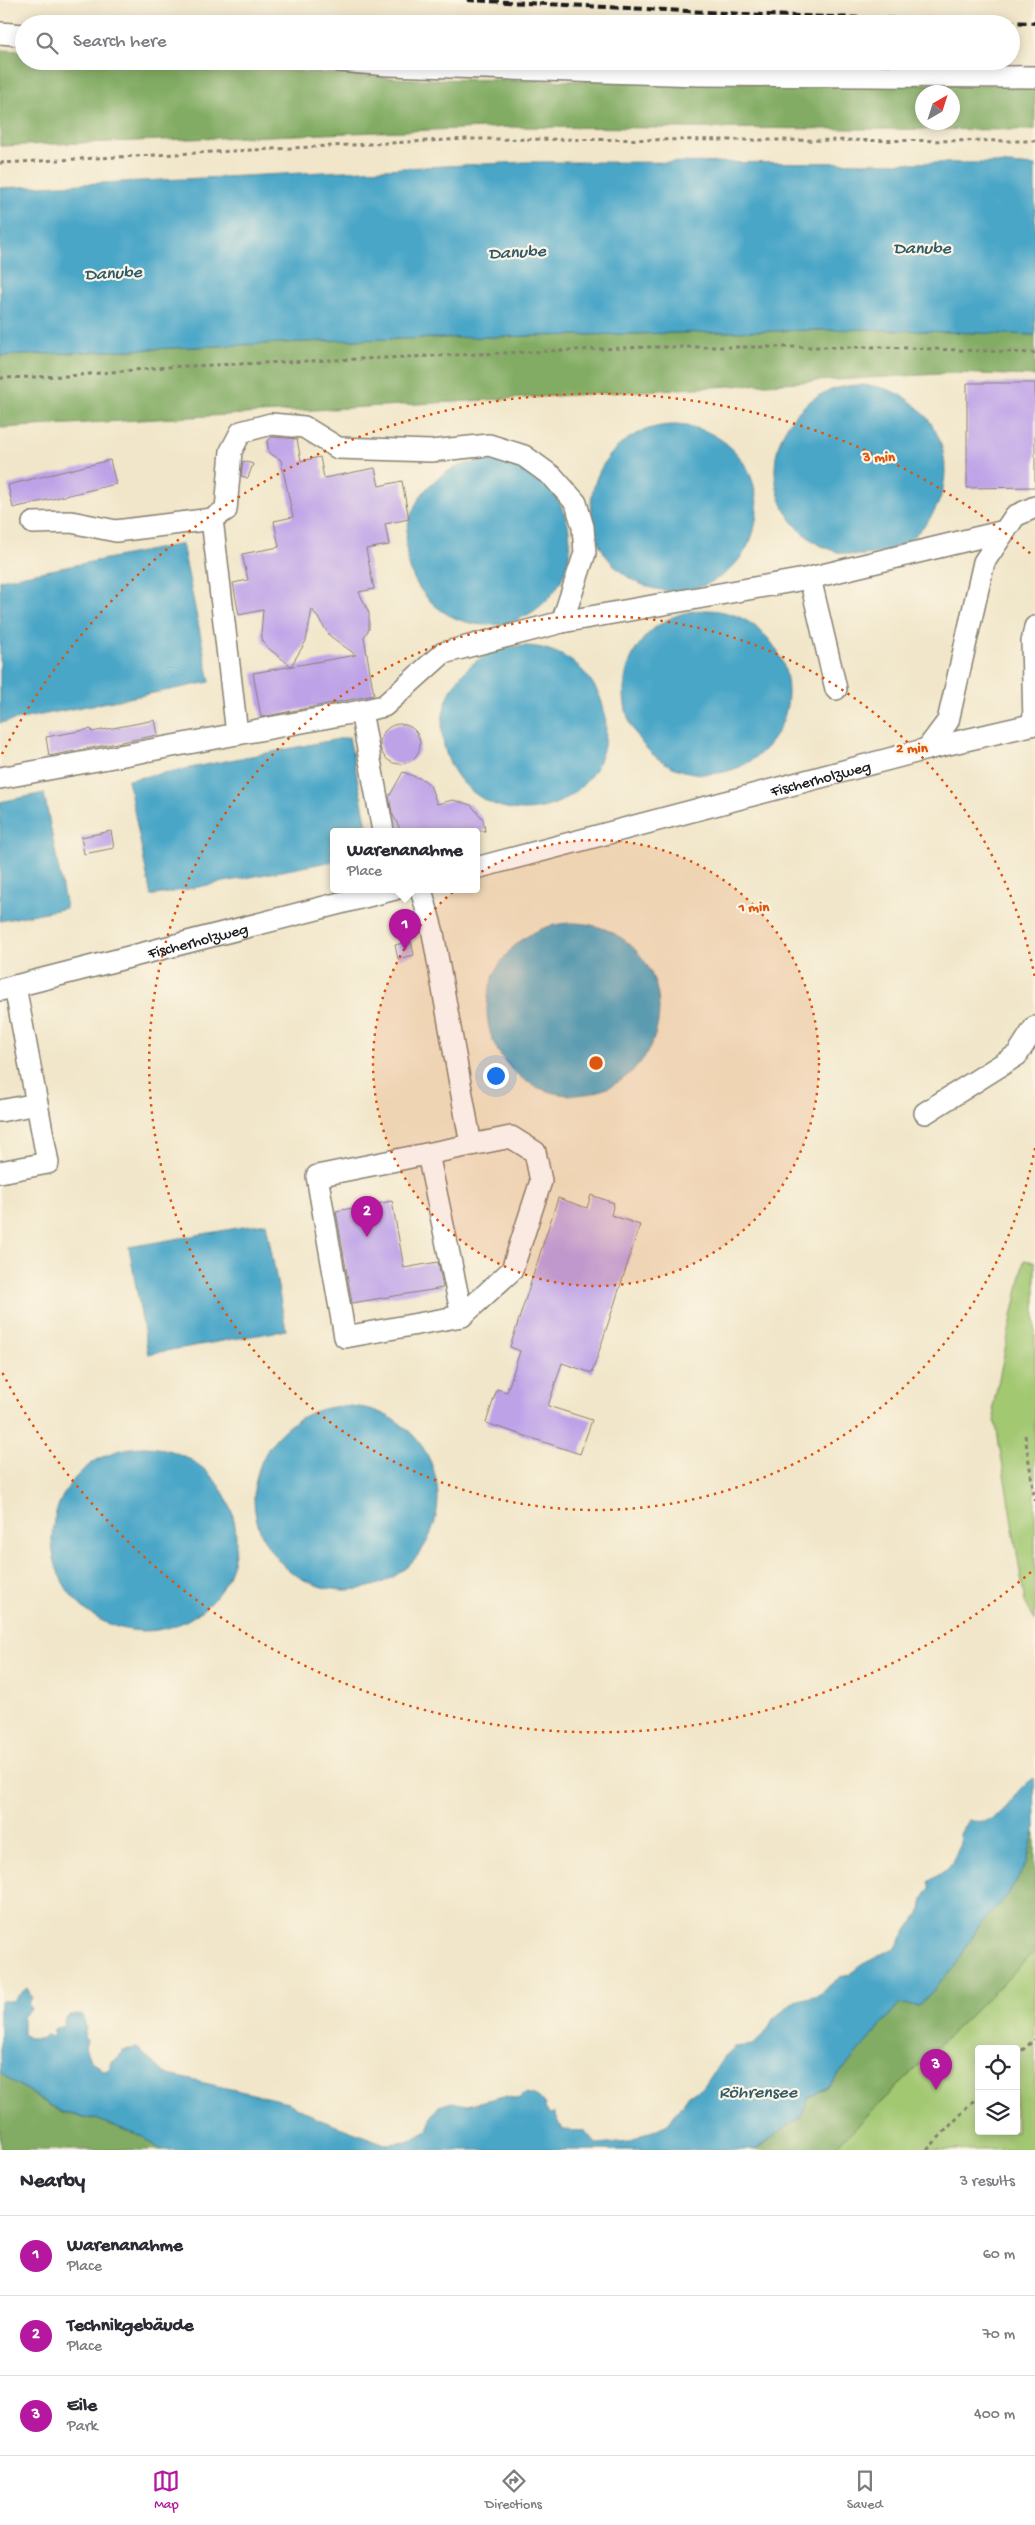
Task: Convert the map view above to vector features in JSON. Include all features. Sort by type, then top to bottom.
[{"type":"street","points":[[0,33],[15,34]]},
{"type":"street","points":[[561,70],[700,74],[1035,77]]},
{"type":"street","points":[[33,523],[71,522],[116,531],[212,519],[226,510],[231,450],[240,432],[270,424],[304,427],[338,448],[431,451],[489,445],[524,456],[553,478],[576,503],[583,527],[585,553],[562,622]]},
{"type":"street","points":[[927,749],[948,721],[984,562],[1015,516],[1035,507]]},
{"type":"street","points":[[212,519],[237,734]]},
{"type":"street","points":[[0,778],[384,706],[443,653],[562,622],[810,578],[1005,531]]},
{"type":"street","points":[[810,578],[836,688]]},
{"type":"street","points":[[1034,637],[1035,724]]},
{"type":"street","points":[[361,711],[382,828]]},
{"type":"street","name":"Fischerholzweg","points":[[480,867],[927,749],[1035,724]]},
{"type":"street","name":"Fischerholzweg","points":[[8,988],[378,893]]},
{"type":"street","points":[[422,893],[471,1145]]},
{"type":"street","points":[[0,1172],[48,1163],[37,1104],[8,988]]},
{"type":"street","points":[[925,1114],[1017,1055],[1035,1027]]},
{"type":"street","points":[[0,1111],[37,1104]]},
{"type":"street","points":[[511,1137],[535,1152],[541,1181],[512,1270],[462,1316],[345,1337],[317,1176],[471,1145],[511,1137]]},
{"type":"street","points":[[428,1154],[462,1316]]},
{"type":"path","points":[[0,163],[467,139],[1035,141]]},
{"type":"path","points":[[0,378],[68,376],[166,367],[647,347],[882,346],[1035,353]]},
{"type":"path","points":[[1025,1435],[1035,1501]]},
{"type":"path","points":[[1020,2052],[1035,2039]]},
{"type":"path","points":[[926,2150],[975,2099]]},
{"type":"green space","points":[[0,50],[15,51],[15,70],[286,70],[408,79],[1035,85],[1035,130],[960,130],[960,85],[915,85],[915,129],[511,127],[0,146]]},
{"type":"green space","points":[[863,329],[1035,335],[1035,376],[956,373],[0,428],[0,356],[347,340]]},
{"type":"green space","points":[[1024,1260],[1035,1262],[1035,1621],[1025,1602],[993,1407]]},
{"type":"green space","points":[[1035,1827],[1035,1952],[832,2150],[755,2150],[802,2116],[807,2098],[829,2086],[899,2004],[919,2006],[955,1966],[979,1926],[1008,1895],[1027,1862]]},
{"type":"green space","points":[[1035,1952],[1035,2150],[832,2150]]},
{"type":"green space","points":[[0,2071],[4,2076],[62,2113],[96,2119],[143,2137],[161,2150],[0,2150]]},
{"type":"water","name":"Danube","points":[[526,162],[995,163],[1035,166],[1035,335],[863,329],[347,340],[0,356],[0,188]]},
{"type":"water","points":[[860,385],[885,389],[900,395],[914,404],[926,416],[935,430],[941,445],[945,470],[941,495],[935,510],[926,524],[914,536],[900,545],[885,551],[860,555],[835,551],[820,545],[806,536],[794,524],[785,510],[779,495],[775,470],[779,445],[785,430],[794,416],[806,404],[820,395],[835,389]]},
{"type":"water","points":[[682,425],[706,431],[733,449],[751,476],[756,492],[756,524],[751,540],[733,567],[720,577],[698,588],[666,591],[642,585],[621,572],[610,561],[594,532],[591,500],[597,476],[610,455],[621,444],[650,428]]},
{"type":"water","points":[[480,461],[496,461],[519,467],[534,475],[546,485],[556,497],[564,512],[570,535],[570,551],[564,574],[556,589],[546,601],[534,611],[519,619],[496,625],[480,625],[457,619],[442,611],[420,589],[410,567],[406,551],[406,535],[412,512],[420,497],[442,475],[464,465]]},
{"type":"water","points":[[182,544],[210,682],[0,723],[0,580]]},
{"type":"water","points":[[714,610],[730,613],[745,619],[770,640],[779,653],[785,668],[788,692],[787,708],[779,731],[758,756],[745,765],[730,771],[698,774],[682,771],[660,761],[637,738],[625,708],[624,684],[627,668],[637,646],[660,623],[690,611]]},
{"type":"water","points":[[516,646],[532,646],[555,652],[570,660],[582,670],[592,682],[600,697],[606,720],[606,736],[600,759],[592,774],[582,786],[570,796],[555,804],[532,810],[516,810],[493,804],[478,796],[456,774],[446,752],[442,736],[442,720],[448,697],[456,682],[478,660],[500,650]]},
{"type":"water","points":[[349,737],[367,828],[330,828],[330,862],[151,896],[128,780]]},
{"type":"water","points":[[44,793],[66,908],[0,921],[0,802]]},
{"type":"water","points":[[573,923],[590,925],[606,930],[634,948],[652,976],[657,992],[659,1009],[657,1026],[652,1042],[634,1070],[606,1088],[590,1093],[573,1095],[556,1093],[540,1088],[512,1070],[494,1042],[489,1026],[487,1009],[489,992],[494,976],[512,948],[540,930],[556,925]]},
{"type":"water","points":[[266,1223],[286,1330],[148,1354],[129,1247]]},
{"type":"water","points":[[337,1406],[355,1406],[381,1413],[411,1433],[431,1463],[438,1489],[438,1507],[431,1533],[411,1563],[389,1579],[373,1586],[355,1590],[337,1590],[319,1586],[303,1579],[288,1569],[275,1556],[265,1541],[258,1525],[254,1507],[254,1489],[258,1471],[265,1455],[275,1440],[288,1427],[303,1417],[319,1410]]},
{"type":"water","points":[[144,1447],[162,1449],[179,1454],[209,1474],[229,1504],[234,1521],[236,1539],[234,1557],[229,1574],[209,1604],[179,1624],[162,1629],[144,1631],[126,1629],[109,1624],[79,1604],[59,1574],[54,1557],[52,1539],[54,1521],[59,1504],[79,1474],[109,1454],[126,1449]]},
{"type":"water","name":"Röhrensee","points":[[1034,1778],[1035,1827],[1027,1862],[1008,1895],[979,1926],[955,1966],[919,2006],[899,2004],[829,2086],[808,2098],[802,2116],[755,2150],[161,2150],[143,2137],[96,2119],[63,2113],[4,2076],[0,2071],[0,2001],[12,2001],[27,1988],[32,1998],[28,2003],[31,2009],[23,2017],[23,2034],[30,2039],[41,2039],[46,2035],[53,2037],[54,2029],[63,2025],[69,2015],[82,2015],[86,2027],[84,2037],[87,2040],[85,2048],[90,2060],[105,2071],[109,2069],[112,2062],[118,2059],[123,2050],[137,2048],[169,2075],[288,2102],[318,2119],[385,2144],[408,2142],[427,2131],[432,2115],[439,2106],[452,2102],[467,2105],[505,2096],[518,2099],[525,2093],[537,2096],[545,2105],[549,2114],[554,2113],[562,2130],[585,2131],[597,2145],[628,2142],[668,2124],[689,2095],[706,2084],[723,2058],[735,2047],[752,2045],[768,2030],[773,2019],[795,2001],[818,1995],[840,1977],[849,1975],[861,1965],[896,1947],[921,1910],[923,1898],[930,1888],[928,1882],[949,1868],[961,1844],[960,1834],[968,1820],[980,1821],[998,1815],[1026,1784]]},
{"type":"building","points":[[967,383],[1035,383],[1035,487],[967,488]]},
{"type":"building","points":[[272,437],[297,439],[301,461],[320,457],[324,478],[375,468],[379,486],[402,481],[409,519],[385,524],[389,545],[366,549],[374,589],[359,592],[369,613],[369,629],[364,637],[374,695],[261,717],[253,673],[356,655],[330,636],[312,609],[306,641],[291,666],[263,642],[261,634],[263,610],[239,615],[233,583],[248,580],[242,554],[279,547],[274,521],[293,517],[281,460],[269,453],[267,441]]},
{"type":"building","points":[[110,460],[116,484],[13,508],[8,485]]},
{"type":"building","points":[[243,461],[253,464],[248,478],[241,476]]},
{"type":"building","points":[[155,720],[158,735],[49,756],[46,737],[91,729],[92,732]]},
{"type":"building","points":[[404,724],[411,727],[417,733],[420,744],[419,752],[411,761],[404,764],[396,764],[389,761],[381,752],[380,740],[383,733],[392,725]]},
{"type":"building","points":[[403,772],[424,780],[430,785],[437,804],[453,800],[471,805],[483,819],[485,831],[480,831],[480,828],[400,828],[392,813],[389,797]]},
{"type":"building","points":[[111,831],[114,848],[84,854],[81,837]]},
{"type":"building","points":[[411,941],[414,955],[398,959],[395,945]]},
{"type":"building","points":[[591,1195],[614,1203],[611,1215],[640,1225],[592,1373],[562,1363],[548,1406],[592,1420],[580,1454],[486,1423],[497,1389],[507,1392],[520,1351],[510,1347],[558,1198],[587,1208]]},
{"type":"building","points":[[392,1201],[404,1268],[438,1262],[443,1288],[352,1303],[336,1211]]},
{"type":"railway","points":[[467,0],[765,15]]},
{"type":"railway","points":[[1020,23],[1035,23]]},
{"type":"place","name":"Warenanahme","points":[[405,950]]},
{"type":"place","name":"Technikgebäude","points":[[367,1237]]},
{"type":"place","name":"Eile","points":[[936,2090]]}]
